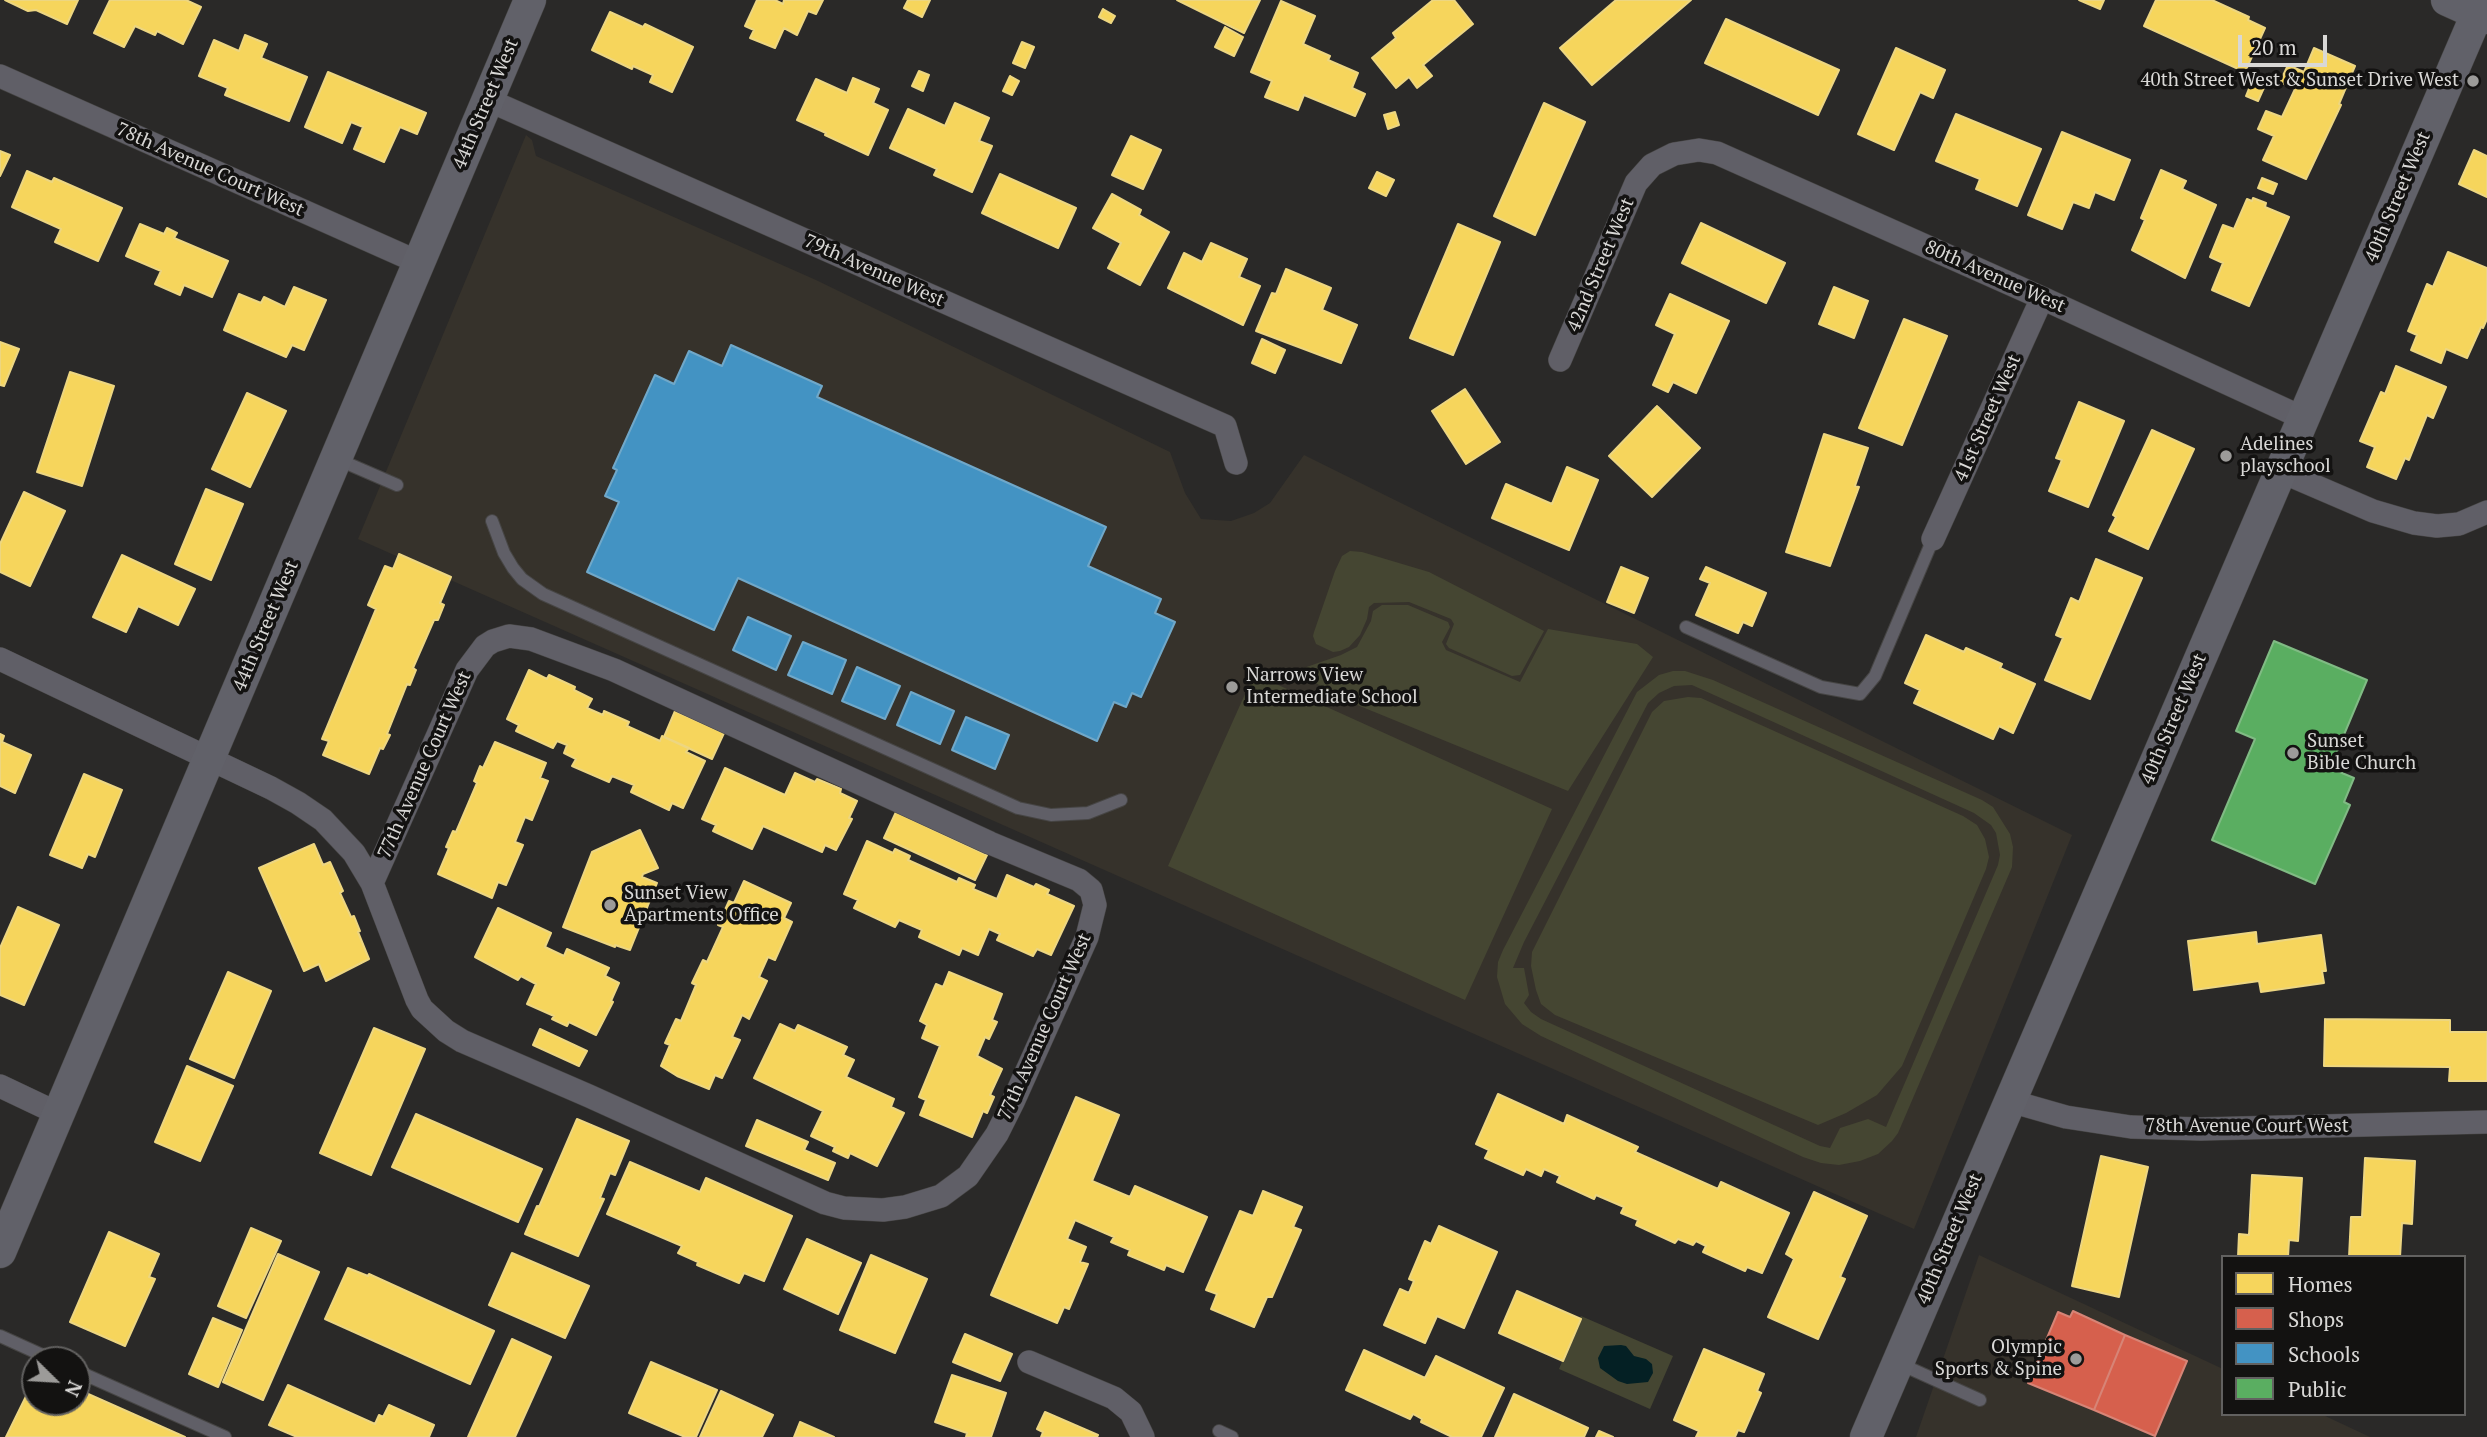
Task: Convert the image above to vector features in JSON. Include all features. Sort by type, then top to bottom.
[{"type":"street","name":"44th Street West","points":[[0,1252],[530,0]]},
{"type":"street","points":[[2447,0],[2482,10]]},
{"type":"street","name":"40th Street West","points":[[1866,1437],[2280,471],[2482,10]]},
{"type":"street","name":"78th Avenue Court West","points":[[0,76],[420,263]]},
{"type":"street","name":"79th Avenue West","points":[[488,100],[1225,426],[1236,463]]},
{"type":"street","name":"80th Avenue West","points":[[1683,152],[1699,150],[1717,153],[2303,418]]},
{"type":"street","name":"42nd Street West","points":[[1560,360],[1636,183],[1653,165],[1683,152]]},
{"type":"street","name":"41st Street West","points":[[1933,539],[2042,298]]},
{"type":"street","points":[[2280,471],[2373,511],[2414,523],[2437,526],[2459,524],[2487,512]]},
{"type":"street","name":"77th Avenue Court West","points":[[0,659],[211,758],[298,803],[323,820],[354,853],[372,883],[417,1000],[422,1009],[446,1031],[462,1041],[825,1203],[859,1210],[905,1207],[941,1196],[968,1176],[982,1159],[1013,1102],[1087,937],[1096,905],[1091,890],[1079,880],[990,844],[614,670],[531,639],[509,636],[485,646],[467,670],[372,883]]},
{"type":"street","points":[[0,1086],[59,1114]]},
{"type":"street","name":"78th Avenue Court West","points":[[2010,1101],[2066,1117],[2142,1128],[2215,1129],[2487,1122]]},
{"type":"street","points":[[1029,1362],[1121,1402],[1135,1418],[1143,1437]]},
{"type":"lane","points":[[337,459],[397,485]]},
{"type":"lane","points":[[492,521],[500,545],[513,568],[522,579],[543,594],[1018,808],[1051,815],[1088,813],[1121,800]]},
{"type":"lane","points":[[1686,628],[1821,687],[1860,694],[1875,676],[1933,539]]},
{"type":"lane","points":[[0,1336],[22,1346]]},
{"type":"lane","points":[[1898,1363],[1979,1399]]},
{"type":"lane","points":[[91,1377],[225,1437]]},
{"type":"lane","points":[[1219,1431],[1233,1437]]},
{"type":"shaded area","name":"Narrows View Intermediate School","points":[[526,135],[532,140],[536,156],[816,280],[1170,452],[1185,493],[1201,519],[1231,521],[1254,513],[1270,503],[1304,455],[2072,835],[1914,1229],[358,539]]},
{"type":"shaded area","points":[[1979,1255],[2221,1368],[2221,1416],[2325,1416],[2370,1437],[1916,1437]]},
{"type":"green space","points":[[1350,551],[1362,552],[1429,572],[1544,631],[1520,675],[1512,676],[1449,648],[1446,644],[1454,624],[1451,619],[1409,602],[1374,603],[1369,607],[1360,635],[1349,647],[1333,652],[1316,644],[1314,632],[1335,571],[1342,556]]},
{"type":"green space","points":[[1382,605],[1408,605],[1448,622],[1450,627],[1442,642],[1446,650],[1520,682],[1548,629],[1637,644],[1653,657],[1568,791],[1345,700],[1295,671],[1357,647],[1371,621],[1373,611]]},
{"type":"green space","points":[[1685,671],[1713,680],[1982,800],[1993,807],[2010,834],[2013,847],[2012,867],[1898,1133],[1878,1154],[1839,1165],[1803,1157],[1541,1036],[1522,1024],[1505,1004],[1497,977],[1498,962],[1503,950],[1637,692],[1659,675]],"holes":[[[1692,685],[1974,813],[1991,825],[1996,833],[2000,855],[1998,865],[1886,1127],[1868,1119],[1840,1128],[1830,1148],[1820,1146],[1541,1019],[1524,1003],[1529,995],[1524,968],[1513,968],[1524,942],[1648,703],[1659,693],[1674,686]]]},
{"type":"green space","points":[[1254,674],[1552,809],[1465,1000],[1168,866]]},
{"type":"green space","points":[[1701,698],[1963,816],[1977,825],[1985,839],[1989,857],[1986,869],[1902,1066],[1877,1095],[1818,1125],[1555,1015],[1541,1004],[1536,990],[1531,966],[1532,952],[1652,712],[1664,701]]},
{"type":"green space","points":[[1581,1316],[1673,1356],[1650,1409],[1559,1369]]},
{"type":"water","points":[[1604,1346],[1626,1346],[1634,1356],[1646,1359],[1652,1364],[1653,1373],[1648,1382],[1627,1384],[1600,1368],[1598,1358]]},
{"type":"building: Homes","points":[[5,0],[78,0],[67,24]]},
{"type":"building: Homes","points":[[110,0],[186,0],[201,7],[183,44],[157,31],[155,35],[135,26],[124,47],[94,33]]},
{"type":"building: Homes","points":[[757,0],[775,0],[783,4],[784,0],[823,0],[816,14],[808,11],[797,35],[784,28],[775,48],[750,38],[754,30],[745,26]]},
{"type":"building: Homes","points":[[908,0],[930,0],[922,17],[904,8]]},
{"type":"building: Homes","points":[[1177,0],[1260,0],[1244,33]]},
{"type":"building: Homes","points":[[1433,0],[1454,0],[1473,24],[1423,65],[1432,76],[1417,88],[1409,77],[1396,88],[1372,58],[1396,38],[1393,33]]},
{"type":"building: Homes","points":[[1616,0],[1691,0],[1592,85],[1560,48]]},
{"type":"building: Homes","points":[[2079,0],[2104,0],[2100,9]]},
{"type":"building: Homes","points":[[2156,0],[2212,0],[2249,17],[2248,20],[2265,28],[2245,72],[2144,26]]},
{"type":"building: Homes","points":[[1281,1],[1315,16],[1303,44],[1330,56],[1328,60],[1358,73],[1352,88],[1365,94],[1355,116],[1304,95],[1298,110],[1265,97],[1272,81],[1251,72]]},
{"type":"building: Homes","points":[[1103,9],[1115,16],[1111,23],[1099,17]]},
{"type":"building: Homes","points":[[610,12],[643,27],[645,24],[693,47],[672,92],[650,82],[653,75],[633,66],[632,69],[592,50]]},
{"type":"building: Homes","points":[[1726,19],[1839,70],[1818,115],[1705,63]]},
{"type":"building: Homes","points":[[1225,27],[1243,37],[1234,56],[1215,47]]},
{"type":"building: Homes","points":[[245,35],[267,44],[261,58],[307,77],[289,121],[225,95],[228,88],[199,76],[214,40],[239,51]]},
{"type":"building: Homes","points":[[1022,42],[1034,47],[1025,68],[1013,63]]},
{"type":"building: Homes","points":[[1896,48],[1945,70],[1933,98],[1920,92],[1894,150],[1858,134]]},
{"type":"building: Homes","points":[[2314,48],[2355,66],[2339,104],[2341,105],[2306,179],[2263,160],[2274,136],[2258,129],[2266,111],[2282,117],[2295,89],[2280,82],[2288,65],[2304,72]]},
{"type":"building: Homes","points":[[919,71],[929,75],[923,91],[912,86]]},
{"type":"building: Homes","points":[[328,72],[426,113],[417,134],[400,127],[384,162],[354,149],[363,127],[351,122],[342,143],[305,127]]},
{"type":"building: Homes","points":[[1010,76],[1019,81],[1012,95],[1003,91]]},
{"type":"building: Homes","points":[[2254,76],[2267,81],[2258,101],[2246,96]]},
{"type":"building: Homes","points":[[853,78],[879,89],[873,103],[888,110],[868,155],[797,120],[816,79],[847,93]]},
{"type":"building: Homes","points":[[955,103],[989,118],[979,141],[992,146],[972,192],[934,175],[937,169],[890,148],[908,109],[945,126]]},
{"type":"building: Homes","points":[[1544,103],[1585,122],[1535,235],[1494,216]]},
{"type":"building: Homes","points":[[1395,112],[1399,125],[1388,129],[1384,115]]},
{"type":"building: Homes","points":[[1956,114],[2041,149],[2017,206],[1976,189],[1980,179],[1936,161]]},
{"type":"building: Homes","points":[[2062,132],[2130,160],[2114,200],[2095,192],[2089,208],[2073,202],[2062,229],[2028,215]]},
{"type":"building: Homes","points":[[1131,136],[1161,150],[1143,189],[1112,175]]},
{"type":"building: Homes","points":[[2474,150],[2487,156],[2487,197],[2459,184]]},
{"type":"building: Homes","points":[[0,151],[10,155],[0,176]]},
{"type":"building: Homes","points":[[2161,170],[2186,181],[2182,189],[2216,205],[2185,278],[2132,250],[2145,220],[2141,218]]},
{"type":"building: Homes","points":[[27,171],[52,182],[54,178],[122,208],[98,261],[55,242],[61,229],[12,207]]},
{"type":"building: Homes","points":[[1377,172],[1394,180],[1386,196],[1369,188]]},
{"type":"building: Homes","points":[[1000,174],[1076,208],[1058,248],[982,213]]},
{"type":"building: Homes","points":[[2262,178],[2277,184],[2273,194],[2258,188]]},
{"type":"building: Homes","points":[[1112,194],[1141,210],[1139,215],[1169,232],[1140,285],[1108,268],[1121,243],[1093,228]]},
{"type":"building: Homes","points":[[2253,198],[2266,203],[2265,207],[2289,217],[2249,306],[2212,290],[2223,263],[2210,257],[2223,225],[2234,229],[2247,199],[2252,201]]},
{"type":"building: Homes","points":[[1701,223],[1785,263],[1766,303],[1682,263]]},
{"type":"building: Homes","points":[[140,224],[164,234],[167,228],[177,233],[174,238],[228,261],[212,297],[184,285],[180,295],[155,284],[161,271],[126,256]]},
{"type":"building: Homes","points":[[1458,224],[1500,242],[1453,355],[1410,338]]},
{"type":"building: Homes","points":[[1211,243],[1247,259],[1239,277],[1260,286],[1243,325],[1168,288],[1184,253],[1202,262]]},
{"type":"building: Homes","points":[[2448,252],[2487,268],[2487,319],[2467,358],[2446,349],[2441,363],[2411,350],[2417,335],[2408,331],[2427,284],[2433,287]]},
{"type":"building: Homes","points":[[1286,269],[1331,288],[1322,310],[1357,325],[1341,363],[1256,331],[1272,293],[1276,294]]},
{"type":"building: Homes","points":[[294,287],[326,300],[304,350],[292,345],[286,357],[224,330],[239,294],[261,303],[264,297],[285,307]]},
{"type":"building: Homes","points":[[1834,287],[1868,301],[1854,338],[1819,324]]},
{"type":"building: Homes","points":[[1670,294],[1729,321],[1696,393],[1673,382],[1668,392],[1653,385],[1675,334],[1656,325]]},
{"type":"building: Homes","points":[[1904,319],[1947,336],[1902,445],[1859,428]]},
{"type":"building: Homes","points":[[1262,339],[1285,350],[1275,373],[1252,363]]},
{"type":"building: Homes","points":[[0,342],[19,349],[4,386],[0,385]]},
{"type":"building: Homes","points":[[2396,366],[2446,387],[2433,418],[2427,415],[2409,460],[2405,458],[2396,479],[2367,467],[2375,447],[2360,441],[2381,392],[2385,394]]},
{"type":"building: Homes","points":[[70,372],[114,386],[82,486],[37,472]]},
{"type":"building: Homes","points":[[1465,389],[1500,442],[1466,464],[1432,411]]},
{"type":"building: Homes","points":[[247,393],[286,411],[250,487],[212,469]]},
{"type":"building: Homes","points":[[2079,402],[2124,421],[2088,507],[2049,491],[2062,460],[2056,458]]},
{"type":"building: Homes","points":[[1657,406],[1700,448],[1652,497],[1609,456]]},
{"type":"building: Homes","points":[[2152,430],[2194,449],[2148,549],[2109,531],[2116,517],[2113,515]]},
{"type":"building: Homes","points":[[1824,434],[1868,448],[1855,486],[1859,487],[1830,566],[1786,552]]},
{"type":"building: Homes","points":[[1567,467],[1598,480],[1569,550],[1492,518],[1506,484],[1552,504]]},
{"type":"building: Homes","points":[[206,489],[243,504],[211,580],[175,564]]},
{"type":"building: Homes","points":[[24,492],[65,511],[30,586],[0,572],[0,544]]},
{"type":"building: Homes","points":[[399,554],[451,577],[440,603],[444,605],[438,620],[434,620],[413,668],[416,670],[410,685],[407,684],[387,734],[390,735],[383,749],[380,748],[369,774],[323,755],[329,741],[322,739],[376,609],[368,605],[385,566],[393,569]]},
{"type":"building: Homes","points":[[122,555],[195,589],[178,625],[138,606],[126,632],[93,617]]},
{"type":"building: Homes","points":[[2096,559],[2142,578],[2090,699],[2045,680],[2063,638],[2056,635],[2071,598],[2079,602]]},
{"type":"building: Homes","points":[[1621,567],[1648,578],[1634,613],[1607,602]]},
{"type":"building: Homes","points":[[1706,567],[1766,593],[1752,626],[1743,622],[1738,633],[1696,615],[1710,583],[1700,579]]},
{"type":"building: Homes","points":[[1926,635],[1964,652],[1966,648],[2002,664],[2000,668],[2035,684],[2013,733],[1999,726],[1993,739],[1914,703],[1920,690],[1905,683]]},
{"type":"building: Homes","points":[[529,670],[547,679],[549,675],[575,687],[574,690],[592,699],[587,708],[603,715],[604,711],[629,722],[627,726],[660,741],[662,736],[689,748],[686,752],[705,761],[683,808],[672,803],[669,810],[631,792],[634,785],[612,776],[609,782],[572,766],[576,759],[564,753],[567,745],[557,741],[553,748],[516,731],[519,725],[507,719]]},
{"type":"building: Homes","points":[[675,711],[724,733],[712,759],[664,737]]},
{"type":"building: Homes","points":[[0,734],[4,736],[2,742],[31,755],[15,793],[0,786]]},
{"type":"building: Homes","points":[[495,742],[546,763],[540,778],[548,781],[532,820],[525,817],[515,842],[523,845],[506,885],[498,882],[492,898],[438,874],[449,848],[446,847],[453,831],[456,832],[477,783],[474,781],[480,766],[483,768]]},
{"type":"building: Homes","points":[[725,768],[785,795],[795,773],[841,789],[840,793],[857,801],[849,818],[852,819],[836,850],[825,845],[822,852],[763,826],[752,849],[713,831],[716,825],[702,819]]},
{"type":"building: Homes","points":[[84,774],[122,790],[95,857],[88,854],[82,868],[50,855]]},
{"type":"building: Homes","points":[[896,812],[987,855],[975,880],[884,838]]},
{"type":"building: Homes","name":"Sunset View Apartments Office","points":[[640,830],[658,868],[643,874],[642,877],[657,883],[630,950],[563,927],[592,852]]},
{"type":"building: Homes","points":[[867,841],[893,853],[895,849],[910,856],[908,860],[957,882],[959,878],[975,885],[973,889],[997,899],[1007,875],[1034,887],[1036,884],[1049,890],[1047,894],[1074,906],[1051,955],[1037,949],[1033,956],[997,940],[1000,934],[989,929],[978,955],[962,948],[959,955],[919,937],[922,930],[899,920],[895,927],[854,908],[858,900],[844,894]]},
{"type":"building: Homes","points":[[314,844],[323,865],[330,862],[343,891],[340,893],[351,917],[354,916],[369,959],[326,981],[319,964],[304,971],[259,868]]},
{"type":"building: Homes","points":[[744,881],[791,903],[784,918],[792,922],[775,960],[768,957],[759,977],[767,981],[749,1019],[742,1015],[732,1037],[740,1040],[722,1078],[715,1075],[709,1089],[677,1076],[661,1066],[670,1045],[665,1043],[676,1019],[681,1021],[696,985],[692,983],[703,960],[707,962],[723,927],[718,925],[729,901],[734,903]]},
{"type":"building: Homes","points":[[18,907],[59,925],[24,1005],[0,995],[0,948]]},
{"type":"building: Homes","points":[[498,908],[551,933],[545,947],[564,956],[567,949],[609,968],[605,976],[619,983],[611,1001],[613,1002],[596,1035],[569,1022],[567,1026],[552,1019],[554,1016],[527,1004],[536,984],[521,976],[518,980],[475,957]]},
{"type":"building: Homes","points":[[2256,932],[2257,944],[2321,935],[2326,971],[2322,971],[2324,983],[2261,992],[2259,981],[2194,990],[2188,941]]},
{"type":"building: Homes","points":[[228,972],[271,991],[234,1078],[190,1059]]},
{"type":"building: Homes","points":[[949,972],[1002,994],[992,1020],[997,1022],[989,1039],[985,1037],[977,1056],[1002,1069],[990,1095],[994,1097],[987,1113],[983,1111],[972,1137],[920,1115],[926,1100],[919,1097],[940,1046],[922,1038],[927,1025],[920,1021],[936,984],[943,987]]},
{"type":"building: Homes","points":[[2325,1019],[2450,1020],[2450,1032],[2487,1032],[2487,1081],[2449,1081],[2450,1067],[2324,1066]]},
{"type":"building: Homes","points":[[780,1024],[795,1031],[798,1025],[847,1047],[843,1055],[854,1060],[846,1077],[894,1099],[891,1107],[904,1113],[877,1166],[850,1153],[848,1158],[833,1151],[835,1147],[811,1136],[823,1111],[754,1078]]},
{"type":"building: Homes","points":[[374,1028],[425,1049],[371,1175],[320,1153]]},
{"type":"building: Homes","points":[[540,1029],[587,1051],[579,1066],[533,1045]]},
{"type":"building: Homes","points":[[187,1066],[233,1086],[200,1161],[155,1142]]},
{"type":"building: Homes","points":[[1498,1094],[1564,1124],[1567,1115],[1638,1147],[1635,1152],[1718,1189],[1721,1182],[1789,1213],[1762,1273],[1747,1267],[1745,1271],[1703,1252],[1706,1246],[1696,1241],[1693,1245],[1678,1239],[1675,1243],[1636,1225],[1638,1220],[1621,1213],[1624,1207],[1596,1195],[1594,1199],[1557,1182],[1560,1176],[1544,1169],[1541,1176],[1526,1169],[1523,1175],[1485,1158],[1489,1150],[1476,1144]]},
{"type":"building: Homes","points":[[1076,1097],[1119,1115],[1092,1181],[1130,1197],[1135,1186],[1207,1217],[1183,1272],[1166,1265],[1164,1270],[1128,1255],[1130,1250],[1111,1242],[1114,1237],[1075,1220],[1067,1239],[1086,1247],[1080,1262],[1088,1264],[1069,1309],[1064,1307],[1057,1323],[991,1295]]},
{"type":"building: Homes","points":[[416,1114],[542,1169],[518,1222],[392,1167]]},
{"type":"building: Homes","points":[[577,1119],[629,1141],[615,1175],[610,1173],[600,1198],[604,1199],[578,1256],[525,1234]]},
{"type":"building: Homes","points":[[757,1120],[808,1142],[804,1150],[835,1163],[828,1180],[746,1146]]},
{"type":"building: Homes","points":[[2101,1156],[2148,1167],[2119,1297],[2072,1286]]},
{"type":"building: Homes","points":[[2365,1158],[2415,1161],[2412,1224],[2402,1223],[2400,1255],[2349,1255],[2351,1217],[2362,1217]]},
{"type":"building: Homes","points":[[630,1162],[700,1192],[706,1178],[792,1216],[764,1281],[744,1273],[739,1283],[697,1265],[698,1262],[678,1253],[682,1246],[607,1214]]},
{"type":"building: Homes","points":[[2252,1175],[2302,1178],[2298,1241],[2289,1240],[2288,1255],[2238,1255],[2239,1234],[2249,1235]]},
{"type":"building: Homes","points":[[1263,1191],[1302,1207],[1293,1227],[1301,1230],[1272,1297],[1267,1297],[1254,1327],[1211,1309],[1217,1294],[1206,1290],[1240,1211],[1253,1216]]},
{"type":"building: Homes","points":[[1814,1192],[1867,1216],[1840,1277],[1845,1279],[1818,1339],[1768,1317],[1794,1259],[1786,1254]]},
{"type":"building: Homes","points":[[1439,1226],[1497,1252],[1464,1328],[1437,1316],[1425,1343],[1384,1325],[1400,1289],[1409,1293],[1414,1281],[1409,1279],[1425,1241],[1431,1244]]},
{"type":"building: Homes","points":[[251,1228],[281,1241],[246,1318],[218,1306]]},
{"type":"building: Homes","points":[[109,1232],[159,1254],[149,1277],[155,1279],[125,1346],[70,1322]]},
{"type":"building: Homes","points":[[807,1239],[861,1263],[838,1314],[784,1289]]},
{"type":"building: Homes","points":[[512,1253],[589,1286],[565,1338],[489,1305]]},
{"type":"building: Homes","points":[[278,1254],[319,1272],[263,1400],[223,1382]]},
{"type":"building: Homes","points":[[871,1255],[927,1279],[895,1353],[840,1330]]},
{"type":"building: Homes","points":[[348,1268],[368,1276],[369,1274],[494,1331],[470,1384],[325,1319]]},
{"type":"building: Homes","points":[[1517,1291],[1581,1319],[1563,1361],[1499,1333]]},
{"type":"building: Homes","points":[[213,1318],[242,1330],[218,1387],[189,1374]]},
{"type":"building: Homes","points":[[965,1334],[1012,1354],[1000,1381],[953,1362]]},
{"type":"building: Homes","points":[[512,1339],[551,1357],[515,1437],[468,1437]]},
{"type":"building: Homes","points":[[1704,1349],[1764,1374],[1757,1391],[1761,1393],[1744,1432],[1738,1430],[1735,1437],[1696,1437],[1699,1431],[1674,1420]]},
{"type":"building: Homes","points":[[1364,1350],[1425,1378],[1436,1356],[1504,1388],[1481,1437],[1452,1437],[1421,1422],[1422,1419],[1413,1414],[1410,1419],[1346,1390]]},
{"type":"building: Homes","points":[[651,1362],[717,1390],[696,1437],[685,1437],[629,1413]]},
{"type":"building: Homes","points":[[952,1375],[1006,1393],[991,1437],[966,1437],[967,1433],[935,1422]]},
{"type":"building: Homes","points":[[288,1385],[375,1424],[379,1415],[383,1417],[389,1405],[434,1425],[429,1437],[297,1437],[269,1425]]},
{"type":"building: Homes","points":[[721,1391],[773,1415],[762,1437],[700,1437]]},
{"type":"building: Homes","points":[[1514,1394],[1588,1428],[1584,1437],[1495,1437]]},
{"type":"building: Homes","points":[[91,1395],[185,1437],[6,1437],[21,1406],[21,1416],[91,1416]]},
{"type":"building: Homes","points":[[1045,1412],[1098,1435],[1041,1437],[1043,1432],[1037,1429]]},
{"type":"building: Homes","points":[[800,1422],[834,1437],[794,1437]]},
{"type":"building: Homes","points":[[1599,1431],[1613,1437],[1596,1437]]},
{"type":"building: Shops","name":"Olympic Sports & Spine","points":[[2073,1311],[2125,1335],[2094,1410],[2028,1383],[2058,1312],[2070,1317]]},
{"type":"building: Shops","points":[[2125,1335],[2187,1361],[2155,1436],[2094,1410]]},
{"type":"building: Schools","points":[[731,345],[822,386],[817,397],[1106,527],[1088,566],[1161,599],[1155,613],[1175,622],[1141,697],[1132,693],[1126,707],[1114,702],[1097,741],[738,578],[714,630],[587,572],[619,502],[605,496],[617,470],[613,468],[655,375],[674,384],[689,351],[722,366]]},
{"type":"building: Schools","points":[[748,617],[791,636],[776,670],[733,650]]},
{"type":"building: Schools","points":[[803,642],[846,660],[832,694],[788,675]]},
{"type":"building: Schools","points":[[857,667],[900,686],[885,719],[842,701]]},
{"type":"building: Schools","points":[[911,692],[954,711],[940,744],[897,725]]},
{"type":"building: Schools","points":[[966,717],[1009,735],[995,769],[952,750]]},
{"type":"building: Public","name":"Sunset Bible Church","points":[[2274,641],[2367,680],[2330,768],[2354,778],[2344,802],[2350,805],[2315,884],[2212,840],[2255,739],[2236,731]]},
{"type":"place","name":"40th Street West & Sunset Drive West","points":[[2473,81]]},
{"type":"place","name":"Adelines playschool","points":[[2226,456]]},
{"type":"place","name":"Narrows View Intermediate School","points":[[1232,687]]},
{"type":"place","name":"Sunset Bible Church","points":[[2293,753]]},
{"type":"place","name":"Sunset View Apartments Office","points":[[610,905]]},
{"type":"place","name":"Olympic Sports & Spine","points":[[2076,1359]]}]
